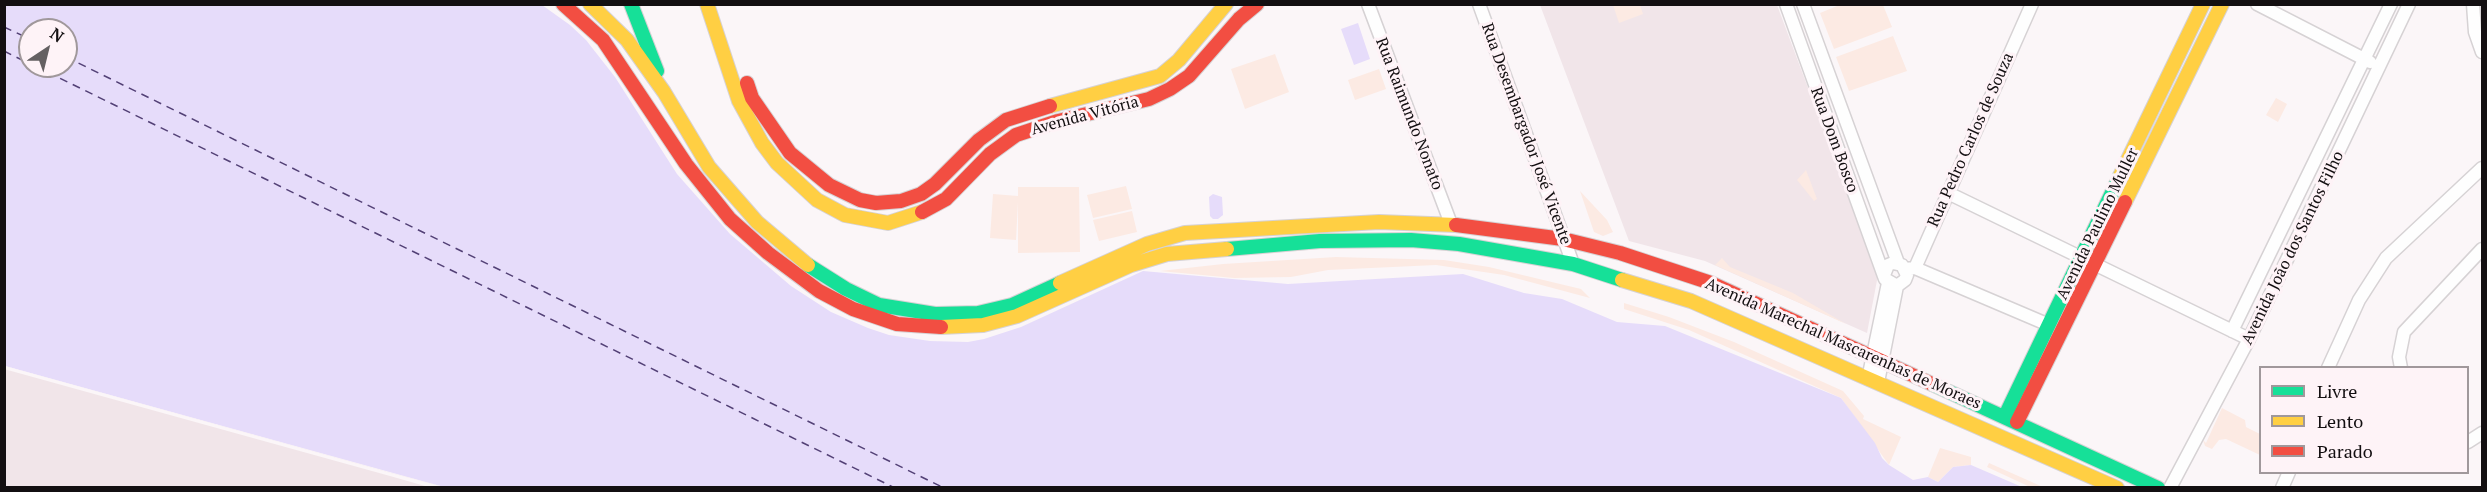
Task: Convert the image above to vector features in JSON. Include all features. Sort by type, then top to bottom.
[{"type":"main road","name":"Avenida Marechal Mascarenhas de Moraes","points":[[563,4],[603,40],[686,164],[730,219],[768,253],[819,291],[853,309],[897,324],[934,327],[983,325],[1017,316],[1131,265],[1167,254],[1251,245],[1411,240],[1513,251],[1573,264],[1691,301],[2018,442],[2117,488]]},
{"type":"main road","name":"Avenida Marechal Mascarenhas de Moraes","points":[[590,4],[627,40],[664,92],[709,167],[757,222],[810,266],[846,289],[879,305],[918,312],[978,313],[1012,305],[1147,244],[1185,233],[1379,222],[1451,224],[1563,239],[1620,254],[1711,283],[2158,488]]},
{"type":"main road","points":[[631,4],[664,92]]},
{"type":"main road","name":"Avenida Vitória","points":[[707,4],[739,101],[762,143],[777,163],[817,200],[845,216],[888,223],[927,211],[946,199],[990,154],[1016,135],[1058,121],[1149,99],[1170,89],[1189,76],[1234,24],[1255,5]]},
{"type":"main road","name":"Avenida Vitória","points":[[721,4],[752,98],[790,153],[830,185],[860,200],[876,203],[901,201],[921,194],[947,173],[993,128],[1006,120],[1160,76],[1179,60],[1215,10],[1226,4]]},
{"type":"main road","name":"Avenida Paulino Muller","points":[[2011,419],[2049,325],[2088,261],[2204,4]]},
{"type":"main road","name":"Avenida Paulino Muller","points":[[2011,419],[2088,261],[2222,4]]},
{"type":"main road","points":[[2011,419],[2018,442]]},
{"type":"street","name":"Rua Raimundo Nonato","points":[[1368,4],[1451,224]]},
{"type":"street","name":"Rua Desembargador José Vicente","points":[[1479,4],[1573,264]]},
{"type":"street","name":"Rua Dom Bosco","points":[[1786,4],[1889,281]]},
{"type":"street","name":"Rua Dom Bosco","points":[[1803,4],[1906,267]]},
{"type":"street","name":"Rua Pedro Carlos de Souza","points":[[1889,281],[1905,280],[1906,267],[1947,192],[2032,4]]},
{"type":"street","points":[[2256,4],[2380,66]]},
{"type":"street","name":"Avenida João dos Santos Filho","points":[[2232,331],[2391,4]]},
{"type":"street","name":"Avenida João dos Santos Filho","points":[[2170,488],[2249,339],[2409,4]]},
{"type":"street","points":[[2473,4],[2475,32],[2482,52]]},
{"type":"street","points":[[2329,366],[2359,300],[2386,258],[2482,168]]},
{"type":"street","points":[[1947,192],[2249,339]]},
{"type":"street","points":[[2401,366],[2399,357],[2404,332],[2482,249]]},
{"type":"street","points":[[1873,381],[1889,281],[1888,265],[1906,267],[2049,325]]},
{"type":"street","points":[[2469,441],[2482,433]]},
{"type":"street","points":[[2282,488],[2288,474]]},
{"type":"shaded area","points":[[1842,4],[1883,5],[1892,27],[1834,49],[1820,13]]},
{"type":"shaded area","points":[[4,5],[542,5],[586,40],[615,77],[677,174],[730,234],[791,286],[831,312],[889,335],[930,341],[968,342],[984,339],[1021,327],[1143,271],[1288,284],[1463,274],[1524,293],[1562,299],[1617,322],[1665,326],[1841,398],[1875,443],[1882,458],[1913,480],[1928,477],[1938,482],[1953,467],[1971,465],[2022,487],[444,487],[5,366]]},
{"type":"shaded area","points":[[1540,5],[1777,5],[1878,275],[1867,333],[1705,261],[1629,241]]},
{"type":"shaded area","points":[[1613,5],[1640,5],[1643,14],[1619,23]]},
{"type":"shaded area","points":[[1358,23],[1370,59],[1354,65],[1341,29]]},
{"type":"shaded area","points":[[1893,36],[1907,71],[1849,91],[1836,57]]},
{"type":"shaded area","points":[[1275,54],[1289,92],[1245,109],[1231,69]]},
{"type":"shaded area","points":[[1379,69],[1386,89],[1355,100],[1348,80]]},
{"type":"shaded area","points":[[2276,98],[2287,104],[2278,122],[2266,115]]},
{"type":"shaded area","points":[[1806,170],[1817,199],[1814,201],[1797,180]]},
{"type":"shaded area","points":[[1126,186],[1132,209],[1093,218],[1087,195]]},
{"type":"shaded area","points":[[1018,187],[1079,187],[1080,252],[1018,253],[1018,202],[1016,240],[990,238],[993,194],[1018,196]]},
{"type":"shaded area","points":[[1580,191],[1607,220],[1613,232],[1603,236],[1594,232]]},
{"type":"shaded area","points":[[1213,194],[1222,197],[1223,215],[1218,219],[1210,216],[1209,197]]},
{"type":"shaded area","points":[[1132,211],[1137,232],[1099,241],[1093,220]]},
{"type":"shaded area","points":[[1336,257],[1444,260],[1489,267],[1581,289],[1590,298],[1504,275],[1436,265],[1328,270],[1291,277],[1234,278],[1160,271],[1223,264]]},
{"type":"shaded area","points":[[1722,258],[1730,267],[1793,293],[1846,324],[1715,265]]},
{"type":"shaded area","points":[[1624,303],[1669,317],[1734,342],[1843,391],[1864,416],[1863,419],[1901,437],[1889,465],[1841,398],[1689,330],[1624,309]]},
{"type":"shaded area","points":[[4,366],[391,473],[444,487],[5,487]]},
{"type":"shaded area","points":[[2222,408],[2245,420],[2246,427],[2259,434],[2259,455],[2226,439],[2219,440],[2212,449],[2205,446],[2203,440],[2206,443]]},
{"type":"shaded area","points":[[1940,448],[1971,457],[1971,465],[1953,467],[1938,482],[1928,477]]},
{"type":"shaded area","points":[[1989,463],[2043,487],[2030,487],[1987,467]]},
{"type":"pier","points":[[5,366],[444,487],[432,488],[4,369]]},
{"type":"ferry route","points":[[4,27],[18,33]]},
{"type":"ferry route","points":[[4,51],[18,58]]},
{"type":"ferry route","points":[[78,63],[944,488]]},
{"type":"ferry route","points":[[59,78],[895,488]]},
{"type":"traffic: fast","points":[[631,4],[657,71]]},
{"type":"traffic: fast","points":[[2005,416],[2120,176]]},
{"type":"traffic: fast","points":[[1227,249],[1320,241],[1411,240],[1459,244],[1573,264],[1622,280]]},
{"type":"traffic: fast","points":[[808,265],[846,289],[879,305],[935,314],[978,313],[1012,305],[1060,283]]},
{"type":"traffic: fast","points":[[1932,384],[2158,488]]},
{"type":"traffic: slow","points":[[590,4],[627,40],[664,92],[709,167],[757,222],[808,265]]},
{"type":"traffic: slow","points":[[707,4],[739,101],[762,143],[777,163],[817,200],[845,215],[888,223],[922,212]]},
{"type":"traffic: slow","points":[[1050,106],[1160,76],[1179,60],[1226,4]]},
{"type":"traffic: slow","points":[[2120,176],[2203,4]]},
{"type":"traffic: slow","points":[[2125,202],[2222,4]]},
{"type":"traffic: slow","points":[[1060,283],[1147,244],[1185,233],[1379,222],[1456,225]]},
{"type":"traffic: slow","points":[[941,327],[983,325],[1017,316],[1131,265],[1167,254],[1227,249]]},
{"type":"traffic: slow","points":[[1622,280],[1691,301],[2117,488]]},
{"type":"traffic: jam","points":[[563,4],[603,40],[686,164],[730,219],[768,253],[819,291],[853,309],[897,324],[941,327]]},
{"type":"traffic: jam","points":[[922,212],[946,199],[990,154],[1016,135],[1058,121],[1149,99],[1170,89],[1189,76],[1239,19],[1257,4]]},
{"type":"traffic: jam","points":[[747,83],[752,98],[790,153],[829,185],[860,200],[876,203],[901,201],[921,194],[935,184],[979,140],[1006,120],[1050,106]]},
{"type":"traffic: jam","points":[[2017,422],[2125,202]]},
{"type":"traffic: jam","points":[[1456,225],[1563,239],[1620,253],[1711,283],[1932,384]]}]
